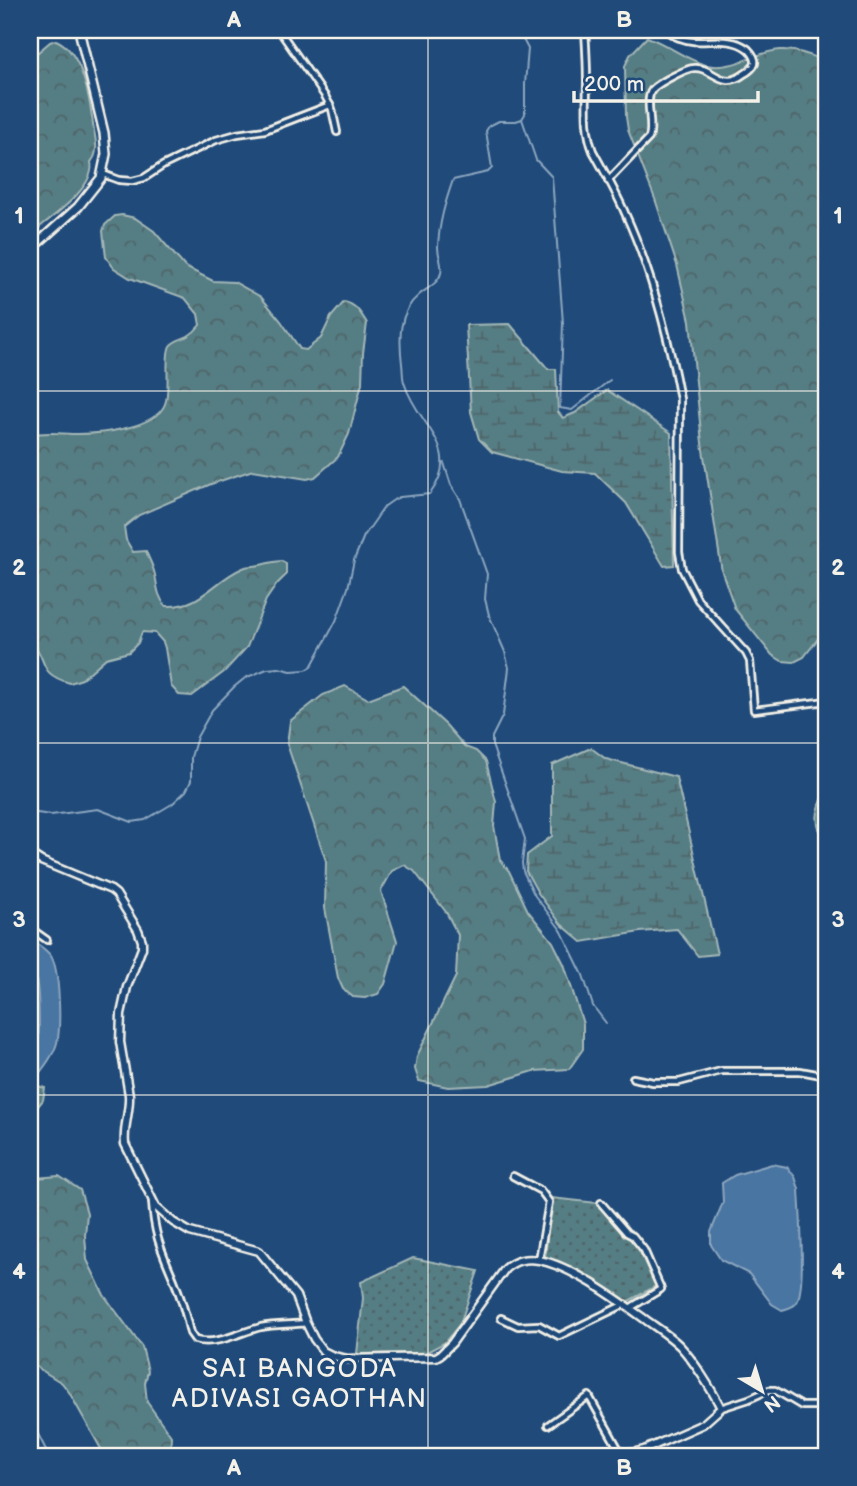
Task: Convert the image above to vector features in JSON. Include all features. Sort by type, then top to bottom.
[{"type":"main road","points":[[30,250],[78,207],[101,178],[106,154],[104,133],[79,30]]},
{"type":"street","points":[[279,30],[330,105],[337,132]]},
{"type":"street","points":[[585,30],[586,120],[589,140],[625,212],[654,290],[670,347],[680,399],[679,552],[682,569],[698,600],[746,653],[750,661],[754,710],[827,701]]},
{"type":"street","points":[[608,181],[649,138],[649,96],[653,88],[688,69],[695,68],[732,80],[742,77],[754,64],[752,54],[737,43],[687,40],[666,30]]},
{"type":"street","points":[[102,173],[119,180],[144,178],[164,165],[216,140],[265,130],[330,105]]},
{"type":"street","points":[[30,854],[111,890],[124,906],[142,941],[121,1014],[120,1042],[129,1095],[124,1133],[125,1143],[156,1207],[190,1232],[258,1251],[296,1296],[306,1324],[323,1350],[346,1359],[436,1357],[452,1343],[511,1263],[521,1259],[539,1260],[570,1272],[626,1306],[672,1339],[682,1348],[721,1408]]},
{"type":"street","points":[[30,928],[47,940]]},
{"type":"street","points":[[633,1078],[653,1082],[679,1082],[721,1071],[800,1071],[827,1076]]},
{"type":"street","points":[[513,1176],[541,1191],[549,1202],[539,1260]]},
{"type":"street","points":[[152,1200],[156,1237],[175,1282],[190,1333],[195,1340],[206,1342],[267,1326],[306,1324]]},
{"type":"street","points":[[502,1318],[518,1326],[539,1325],[559,1336],[662,1289],[644,1250],[601,1203]]},
{"type":"street","points":[[548,1425],[589,1396],[621,1455],[645,1450],[704,1424],[721,1408],[769,1390],[775,1390],[803,1406],[827,1406]]},
{"type":"green space","points":[[647,37],[706,65],[726,65],[780,50],[810,55],[827,62],[827,627],[804,657],[794,662],[782,661],[772,655],[735,609],[722,572],[702,443],[690,321],[677,265],[628,130],[626,117],[625,66],[630,55]]},
{"type":"green space","points":[[56,40],[72,54],[83,77],[90,102],[96,149],[91,162],[91,172],[79,193],[30,235],[30,166],[37,153],[39,141],[30,96],[30,59]]},
{"type":"green space","points":[[115,216],[135,218],[154,231],[185,267],[213,281],[234,282],[261,297],[300,349],[306,350],[321,338],[331,317],[344,302],[355,307],[367,323],[362,383],[349,434],[338,457],[315,477],[307,479],[253,470],[211,484],[139,515],[124,527],[126,540],[133,552],[146,551],[155,573],[160,597],[166,606],[189,603],[246,567],[278,561],[286,564],[286,575],[266,600],[247,647],[224,672],[192,696],[179,695],[171,686],[165,648],[155,633],[142,632],[138,643],[129,652],[106,658],[82,679],[70,683],[47,670],[30,640],[30,435],[100,433],[151,419],[160,412],[167,398],[170,346],[190,335],[200,325],[198,314],[185,298],[130,278],[114,268],[106,257],[103,231],[105,225]]},
{"type":"green space","points":[[510,324],[548,369],[556,369],[558,412],[563,418],[575,413],[607,390],[671,433],[674,565],[664,566],[626,503],[595,473],[562,471],[492,452],[479,439],[471,412],[466,325]]},
{"type":"green space","points":[[345,686],[368,699],[403,686],[446,725],[465,747],[476,751],[486,761],[496,802],[494,826],[500,860],[509,871],[528,911],[553,942],[564,964],[583,1024],[583,1049],[569,1069],[534,1071],[488,1085],[448,1087],[419,1081],[415,1069],[417,1056],[456,976],[458,935],[446,912],[414,871],[404,865],[392,871],[381,891],[397,941],[385,984],[378,994],[365,998],[353,997],[343,989],[338,978],[325,908],[326,861],[287,744],[290,721],[323,695]]},
{"type":"green space","points":[[591,748],[606,759],[676,777],[717,954],[698,956],[677,929],[582,942],[561,924],[538,893],[526,871],[527,855],[552,836],[552,765]]},
{"type":"green space","points":[[827,790],[827,846],[817,818]]},
{"type":"green space","points":[[30,1084],[45,1088],[43,1100],[30,1116]]},
{"type":"green space","points":[[59,1176],[80,1190],[87,1213],[87,1260],[104,1295],[142,1347],[148,1371],[145,1383],[147,1402],[171,1436],[170,1456],[105,1456],[62,1383],[30,1363],[30,1179]]},
{"type":"green space","points":[[551,1198],[597,1203],[638,1248],[656,1286],[627,1302],[580,1272],[545,1259]]},
{"type":"green space","points":[[413,1258],[478,1271],[460,1324],[444,1343],[425,1353],[357,1354],[363,1298],[361,1282]]},
{"type":"water","points":[[30,939],[47,951],[54,963],[59,1012],[55,1049],[30,1084],[29,1065],[37,1048],[39,1016],[36,977],[30,961]]},
{"type":"water","points":[[772,1164],[787,1167],[795,1177],[799,1189],[802,1248],[800,1293],[796,1304],[782,1310],[772,1304],[749,1274],[721,1260],[711,1245],[711,1232],[723,1202],[722,1183],[735,1175]]},
{"type":"waterway","points":[[30,812],[51,815],[98,809],[132,822],[145,820],[172,804],[186,791],[191,781],[191,757],[197,737],[212,710],[245,678],[267,669],[291,671],[311,667],[336,621],[364,536],[385,506],[395,499],[430,494],[439,478],[442,463],[440,450],[404,383],[400,345],[402,326],[412,302],[440,277],[440,230],[453,180],[488,172],[492,168],[486,131],[489,126],[499,121],[516,121],[522,119],[525,114],[528,49],[518,30]]},
{"type":"waterway","points":[[522,119],[536,160],[552,177],[563,323],[560,408],[572,410],[610,380]]},
{"type":"waterway","points":[[444,463],[487,574],[485,599],[509,668],[503,715],[492,737],[492,745],[525,839],[523,871],[535,896],[561,930],[583,975],[593,1006],[606,1023]]},
{"type":"waterway","points":[[30,1358],[34,1420],[49,1456]]},
{"type":"district","name":"SAI BANGODA ADIVASI GAOTHAN","points":[[300,1383]]}]
